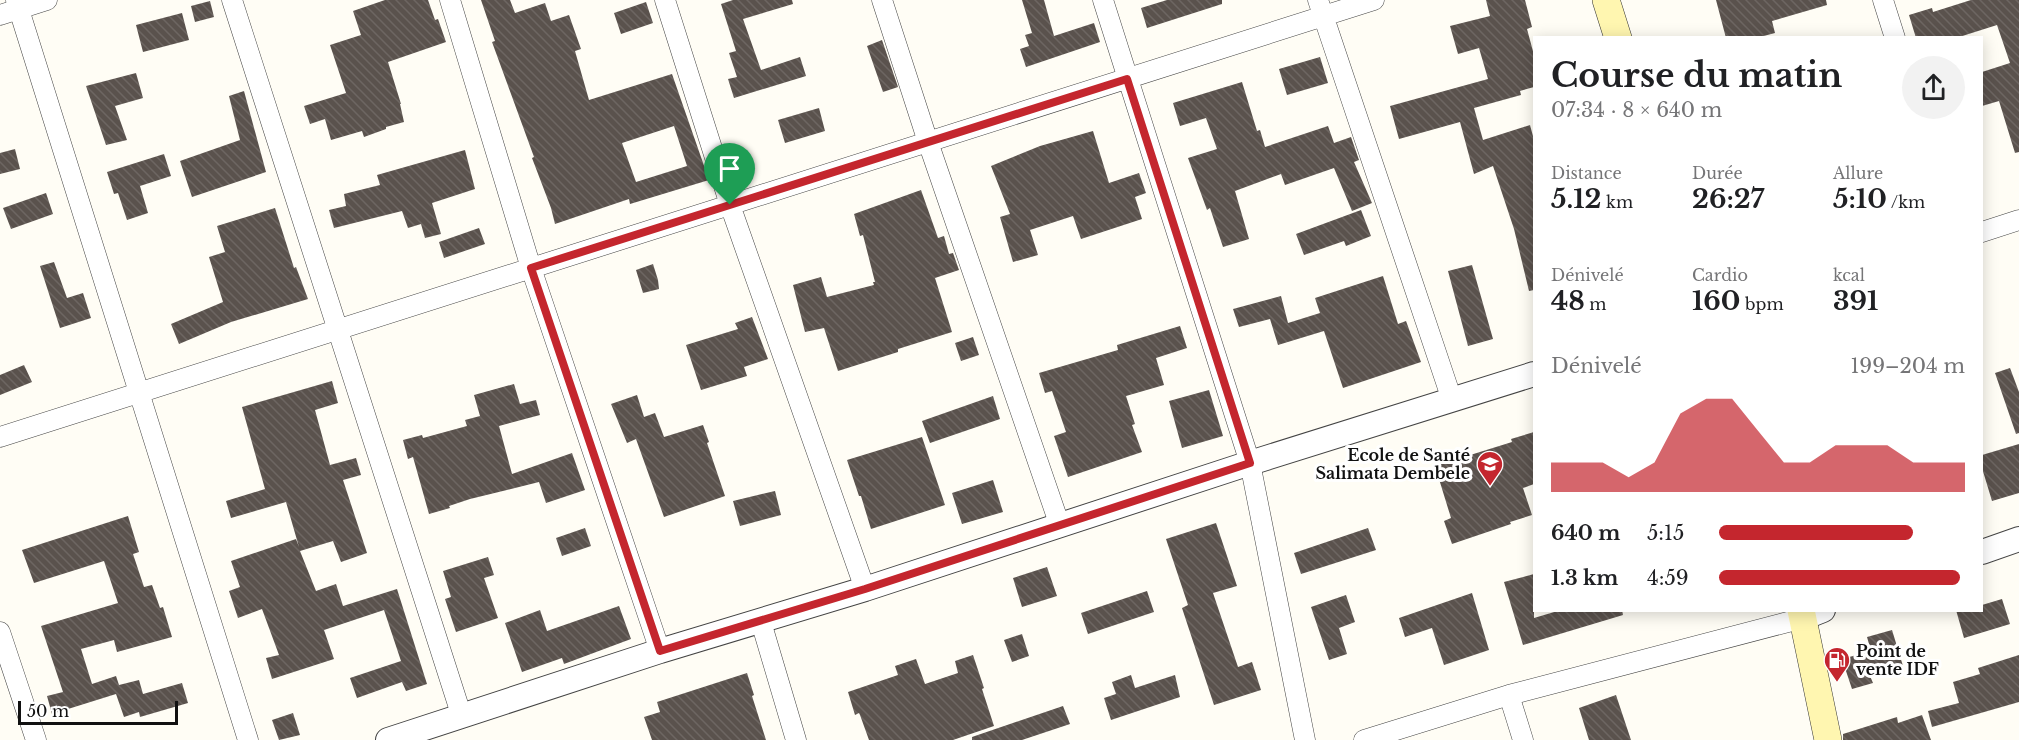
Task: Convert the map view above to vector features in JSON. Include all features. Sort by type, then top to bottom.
[{"type":"main road","points":[[1606,0],[1617,36]]},
{"type":"main road","points":[[1809,613],[1828,740]]},
{"type":"street","points":[[0,15],[18,4],[47,0]]},
{"type":"street","points":[[232,0],[462,717]]},
{"type":"street","points":[[450,0],[531,268],[660,651]]},
{"type":"street","points":[[664,0],[730,205],[865,589]]},
{"type":"street","points":[[882,0],[928,142],[1060,526]]},
{"type":"street","points":[[1103,0],[1250,463],[1305,740]]},
{"type":"street","points":[[0,437],[1127,79],[1320,8],[1374,0]]},
{"type":"street","points":[[1883,0],[1894,36]]},
{"type":"street","points":[[18,4],[248,740]]},
{"type":"street","points":[[1320,8],[1452,400]]},
{"type":"street","points":[[1983,232],[2019,220]]},
{"type":"street","points":[[388,740],[660,651],[761,622],[1250,463],[1533,374]]},
{"type":"street","points":[[1983,552],[2019,538]]},
{"type":"street","points":[[1364,740],[1509,695],[1809,613]]},
{"type":"street","points":[[761,622],[796,740]]},
{"type":"street","points":[[0,632],[36,740]]},
{"type":"street","points":[[1509,695],[1523,740]]},
{"type":"building","points":[[385,0],[428,0],[446,42],[388,62],[404,122],[364,137],[362,131],[331,140],[325,119],[310,124],[304,106],[346,93],[330,45],[361,35],[353,11]]},
{"type":"building","points":[[481,0],[510,0],[515,13],[545,3],[551,21],[569,15],[581,49],[575,51],[589,100],[672,74],[709,180],[630,204],[629,199],[555,224],[532,158],[534,157],[492,42],[495,41]],"holes":[[[674,126],[687,166],[636,182],[622,143]]]},
{"type":"building","points":[[733,0],[792,0],[793,4],[743,19],[761,70],[800,57],[806,76],[734,98],[728,79],[737,77],[729,53],[736,51],[721,4]]},
{"type":"building","points":[[1022,0],[1044,0],[1054,36],[1094,23],[1100,42],[1026,67],[1020,49],[1029,46],[1025,35],[1032,33]]},
{"type":"building","points":[[1167,0],[1222,0],[1222,4],[1147,28],[1141,8]]},
{"type":"building","points":[[1486,0],[1525,0],[1532,27],[1527,29],[1533,51],[1533,87],[1520,91],[1521,95],[1474,108],[1483,140],[1530,125],[1533,136],[1533,290],[1529,291],[1514,229],[1493,166],[1474,174],[1460,122],[1399,139],[1390,106],[1488,79],[1479,48],[1458,54],[1450,26],[1490,16]]},
{"type":"building","points":[[1716,0],[1826,0],[1827,5],[1772,21],[1775,33],[1764,36],[1725,36]]},
{"type":"building","points":[[1971,0],[2019,0],[2019,152],[2015,153],[1999,101],[1983,106],[1983,72],[2010,63],[1997,25],[1962,36],[1915,36],[1909,15],[1932,8],[1933,12]]},
{"type":"building","points":[[210,1],[214,17],[195,22],[191,6]]},
{"type":"building","points":[[646,2],[653,23],[621,34],[614,13]]},
{"type":"building","points":[[182,13],[189,40],[143,52],[136,25]]},
{"type":"building","points":[[882,40],[898,87],[883,92],[867,46]]},
{"type":"building","points":[[1320,57],[1328,83],[1287,95],[1279,69]]},
{"type":"building","points":[[136,73],[143,98],[115,106],[127,140],[106,145],[86,86]]},
{"type":"building","points":[[1242,82],[1257,131],[1260,130],[1265,147],[1328,126],[1334,143],[1351,137],[1359,160],[1354,162],[1372,203],[1352,211],[1334,168],[1285,185],[1281,174],[1235,191],[1249,239],[1223,247],[1210,208],[1207,210],[1188,158],[1217,149],[1206,118],[1180,126],[1173,103]]},
{"type":"building","points":[[244,91],[266,172],[192,197],[180,161],[240,140],[229,96]]},
{"type":"building","points":[[819,108],[825,131],[785,143],[778,120]]},
{"type":"building","points":[[1093,131],[1109,183],[1139,173],[1146,193],[1135,197],[1142,219],[1081,239],[1073,216],[1030,230],[1038,255],[1013,262],[1000,217],[1010,214],[991,166],[1040,146]]},
{"type":"building","points":[[15,149],[20,169],[0,174],[0,153]]},
{"type":"building","points":[[465,150],[475,189],[432,203],[441,234],[425,238],[421,224],[408,228],[402,211],[334,228],[329,210],[346,206],[344,194],[380,185],[377,175]]},
{"type":"building","points":[[164,154],[171,176],[140,186],[148,213],[127,220],[118,193],[114,194],[107,172]]},
{"type":"building","points":[[921,190],[938,238],[944,236],[949,254],[953,253],[959,270],[935,278],[952,332],[838,371],[824,328],[805,332],[793,285],[821,277],[827,297],[874,285],[863,235],[860,236],[854,214]]},
{"type":"building","points":[[46,193],[53,214],[11,229],[3,208]]},
{"type":"building","points":[[275,208],[294,268],[296,267],[308,299],[231,322],[179,344],[171,324],[223,302],[209,257],[225,252],[217,226]]},
{"type":"building","points":[[1361,210],[1371,236],[1346,246],[1344,241],[1304,255],[1296,234]]},
{"type":"building","points":[[479,228],[485,244],[444,258],[439,242]]},
{"type":"building","points":[[54,262],[67,298],[83,293],[91,318],[60,328],[40,266]]},
{"type":"building","points":[[653,264],[659,289],[643,293],[636,270]]},
{"type":"building","points":[[1472,265],[1493,339],[1468,346],[1448,271]]},
{"type":"building","points":[[1383,276],[1398,324],[1406,321],[1421,362],[1343,388],[1324,331],[1278,345],[1270,319],[1239,327],[1233,309],[1281,296],[1288,323],[1320,313],[1315,298]]},
{"type":"building","points":[[752,317],[768,359],[744,367],[747,376],[701,390],[686,345],[738,329],[735,323]]},
{"type":"building","points":[[1180,326],[1187,348],[1156,358],[1164,385],[1126,396],[1135,424],[1132,425],[1142,452],[1068,477],[1054,436],[1066,432],[1052,391],[1045,393],[1039,373],[1118,350],[1117,345]]},
{"type":"building","points":[[973,337],[979,355],[961,361],[955,343]]},
{"type":"building","points":[[24,365],[32,382],[0,395],[0,375]]},
{"type":"building","points":[[2010,368],[2019,392],[2019,433],[2016,434],[1995,373]]},
{"type":"building","points":[[332,381],[338,403],[315,410],[330,465],[356,458],[361,475],[343,480],[367,553],[341,562],[333,541],[300,551],[316,591],[336,584],[343,606],[397,589],[427,684],[406,691],[402,682],[357,698],[350,678],[401,661],[384,610],[324,630],[334,659],[272,679],[266,658],[279,655],[262,609],[238,618],[229,591],[240,587],[231,561],[296,539],[299,547],[286,502],[231,518],[226,501],[265,489],[242,407]]},
{"type":"building","points":[[514,384],[520,404],[536,400],[540,415],[499,426],[512,474],[572,453],[585,490],[546,503],[539,482],[470,499],[429,514],[413,457],[408,459],[403,440],[422,435],[423,438],[467,426],[465,420],[480,416],[474,395]]},
{"type":"building","points":[[1209,390],[1223,436],[1182,448],[1169,401]]},
{"type":"building","points":[[637,395],[644,417],[655,413],[664,437],[703,425],[725,496],[664,517],[636,439],[627,443],[611,404]]},
{"type":"building","points":[[993,396],[1000,419],[930,443],[922,421]]},
{"type":"building","points":[[1533,432],[1533,484],[1523,488],[1532,515],[1452,544],[1444,521],[1451,518],[1435,466],[1512,442],[1511,439]]},
{"type":"building","points":[[922,437],[945,505],[871,529],[847,460]]},
{"type":"building","points":[[2019,444],[2019,493],[1992,501],[1983,471],[1983,455]]},
{"type":"building","points":[[993,480],[1003,512],[962,524],[952,493]]},
{"type":"building","points":[[775,491],[781,515],[740,526],[733,501]]},
{"type":"building","points":[[128,516],[139,552],[133,554],[144,587],[152,585],[160,608],[163,607],[172,637],[117,652],[114,640],[81,649],[92,684],[116,676],[119,685],[139,680],[143,694],[182,683],[188,703],[140,717],[139,712],[124,717],[116,694],[52,714],[47,696],[63,692],[41,626],[118,603],[104,561],[34,583],[22,550]]},
{"type":"building","points":[[1216,523],[1237,586],[1213,593],[1238,667],[1252,662],[1261,690],[1214,705],[1182,608],[1188,605],[1166,539]]},
{"type":"building","points":[[585,528],[591,546],[562,556],[556,538]]},
{"type":"building","points":[[1368,528],[1376,550],[1301,574],[1294,553]]},
{"type":"building","points":[[488,557],[494,575],[484,578],[498,618],[456,632],[445,599],[451,597],[443,571]]},
{"type":"building","points":[[1047,567],[1057,596],[1022,607],[1013,578]]},
{"type":"building","points":[[1533,574],[1534,618],[1554,612],[1622,612],[1623,615],[1523,645],[1504,582]]},
{"type":"building","points":[[1147,591],[1154,612],[1088,634],[1081,613]]},
{"type":"building","points":[[1472,593],[1489,650],[1444,665],[1432,628],[1405,637],[1399,618]]},
{"type":"building","points":[[1346,595],[1355,622],[1339,628],[1347,654],[1329,660],[1311,607]]},
{"type":"building","points":[[2002,599],[2010,624],[1964,638],[1957,612],[1983,612],[1983,605]]},
{"type":"building","points":[[619,606],[631,639],[564,664],[562,658],[522,672],[505,623],[540,610],[547,631]]},
{"type":"building","points":[[1892,630],[1903,666],[1870,676],[1873,683],[1852,689],[1842,659],[1871,651],[1867,637]]},
{"type":"building","points":[[1022,634],[1029,656],[1012,662],[1004,640]]},
{"type":"building","points":[[973,655],[994,726],[953,740],[869,740],[859,713],[855,715],[848,692],[898,675],[895,666],[916,659],[925,684],[958,673],[955,661]]},
{"type":"building","points":[[2019,655],[2019,702],[1932,727],[1928,711],[1959,703],[1953,682],[1980,674],[1978,668]]},
{"type":"building","points":[[747,673],[766,740],[652,740],[644,717],[660,712],[657,702]]},
{"type":"building","points":[[1131,675],[1135,688],[1175,675],[1180,697],[1111,720],[1104,698],[1116,694],[1112,682]]},
{"type":"building","points":[[1616,695],[1631,740],[1589,740],[1579,708]]},
{"type":"building","points":[[1063,706],[1070,724],[1022,740],[972,740],[972,737]]},
{"type":"building","points":[[293,713],[300,735],[279,740],[272,720]]},
{"type":"building","points":[[1922,715],[1931,740],[1843,740],[1843,734],[1897,717],[1898,723]]},
{"type":"place","name":"Ecole de Santé Salimata Dembele","points":[[1490,487]]},
{"type":"place","name":"Point de vente IDF","points":[[1837,683]]},
{"type":"route","points":[[1127,79],[1250,463],[865,589],[660,651],[531,268],[730,205],[1127,79]]}]
